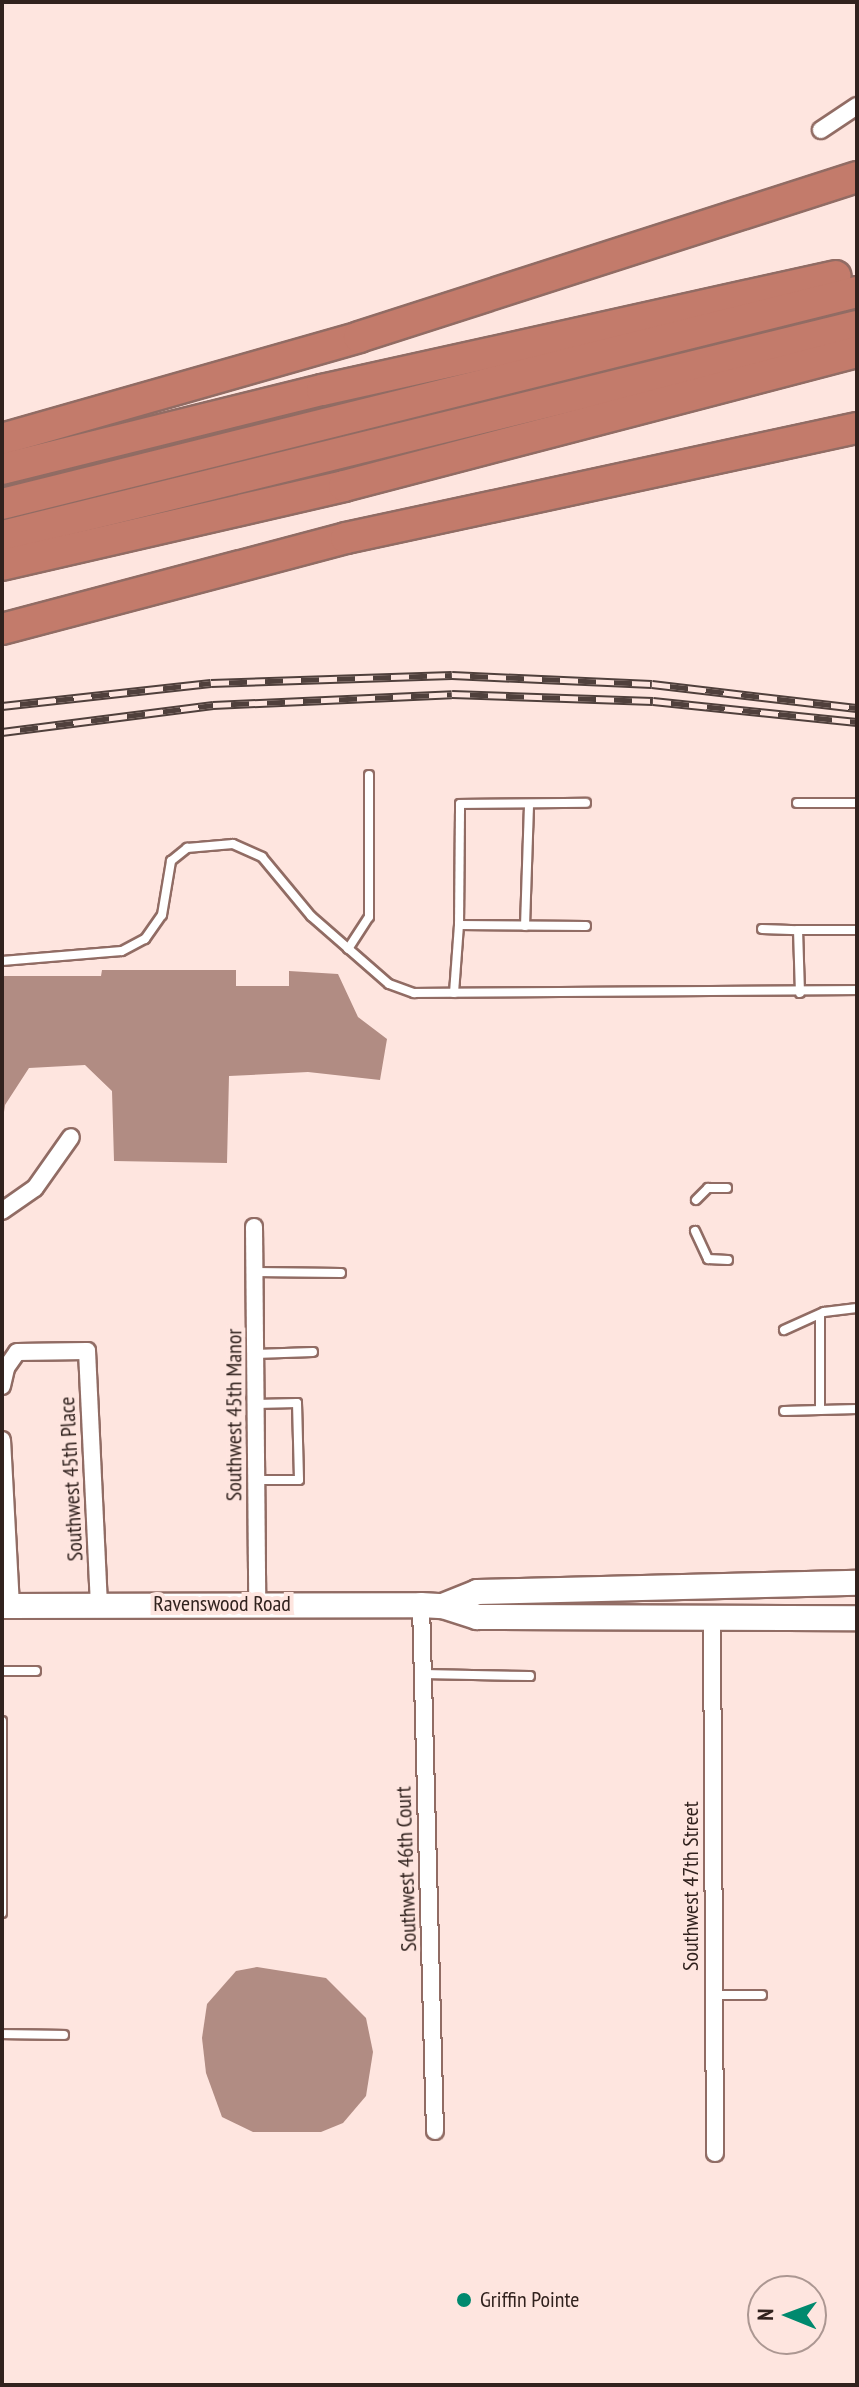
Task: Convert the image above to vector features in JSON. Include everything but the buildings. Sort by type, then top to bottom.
[{"type":"highway","points":[[815,188],[857,159]]},
{"type":"highway","points":[[2,439],[374,332],[857,177]]},
{"type":"highway","points":[[2,469],[322,390],[857,272]]},
{"type":"highway","points":[[2,504],[857,292]]},
{"type":"highway","points":[[2,536],[857,326]]},
{"type":"highway","points":[[2,565],[344,486],[857,352]]},
{"type":"highway","points":[[2,629],[346,538],[857,428]]},
{"type":"highway","points":[[754,448],[857,451]]},
{"type":"street","points":[[821,130],[857,106]]},
{"type":"street","points":[[2,1211],[35,1188],[71,1137]]},
{"type":"street","name":"Southwest 45th Manor","points":[[254,1227],[257,1604]]},
{"type":"street","name":"Southwest 45th Place","points":[[2,1386],[17,1352],[87,1351],[99,1606]]},
{"type":"street","points":[[2,1440],[6,1606]]},
{"type":"street","name":"Ravenswood Road","points":[[432,1605],[477,1592],[857,1583]]},
{"type":"street","name":"Ravenswood Road","points":[[6,1606],[432,1605],[477,1617],[857,1618]]},
{"type":"street","name":"Southwest 46th Court","points":[[432,1605],[423,1674],[435,2131]]},
{"type":"street","name":"Southwest 47th Street","points":[[712,1619],[715,2153]]},
{"type":"lane","points":[[348,949],[369,917],[369,775]]},
{"type":"lane","points":[[454,993],[459,925],[460,804],[586,803]]},
{"type":"lane","points":[[797,803],[857,803]]},
{"type":"lane","points":[[525,926],[529,804]]},
{"type":"lane","points":[[2,961],[122,951],[145,939],[162,915],[171,861],[187,848],[233,844],[262,857],[311,916],[389,984],[414,993],[800,993],[857,990]]},
{"type":"lane","points":[[459,925],[586,926]]},
{"type":"lane","points":[[762,929],[857,930]]},
{"type":"lane","points":[[798,930],[800,993]]},
{"type":"lane","points":[[696,1200],[708,1188],[727,1188]]},
{"type":"lane","points":[[695,1231],[708,1259],[728,1260]]},
{"type":"lane","points":[[255,1272],[341,1273]]},
{"type":"lane","points":[[784,1330],[820,1316],[857,1308]]},
{"type":"lane","points":[[820,1316],[820,1410]]},
{"type":"lane","points":[[255,1354],[313,1352]]},
{"type":"lane","points":[[256,1404],[297,1403],[299,1480],[256,1480]]},
{"type":"lane","points":[[784,1411],[857,1409]]},
{"type":"lane","points":[[2,1671],[36,1671]]},
{"type":"lane","points":[[423,1674],[530,1676]]},
{"type":"lane","points":[[2,1721],[2,1913]]},
{"type":"lane","points":[[714,1995],[762,1995]]},
{"type":"lane","points":[[2,2034],[64,2035]]},
{"type":"shaded area","points":[[102,970],[236,970],[236,986],[289,986],[289,971],[338,974],[358,1017],[387,1039],[380,1080],[308,1072],[229,1076],[227,1163],[114,1161],[112,1091],[85,1065],[29,1068],[5,1105],[2,1126],[2,976],[101,976]]},
{"type":"shaded area","points":[[257,1967],[326,1978],[366,2018],[373,2052],[366,2096],[343,2123],[321,2132],[253,2132],[222,2117],[206,2073],[202,2038],[207,2004],[236,1971]]},
{"type":"railway","points":[[2,706],[211,683],[452,675],[652,684],[857,708]]},
{"type":"railway","points":[[2,732],[213,705],[452,694],[653,701],[857,722]]},
{"type":"place","name":"Griffin Pointe","points":[[464,2300]]}]
